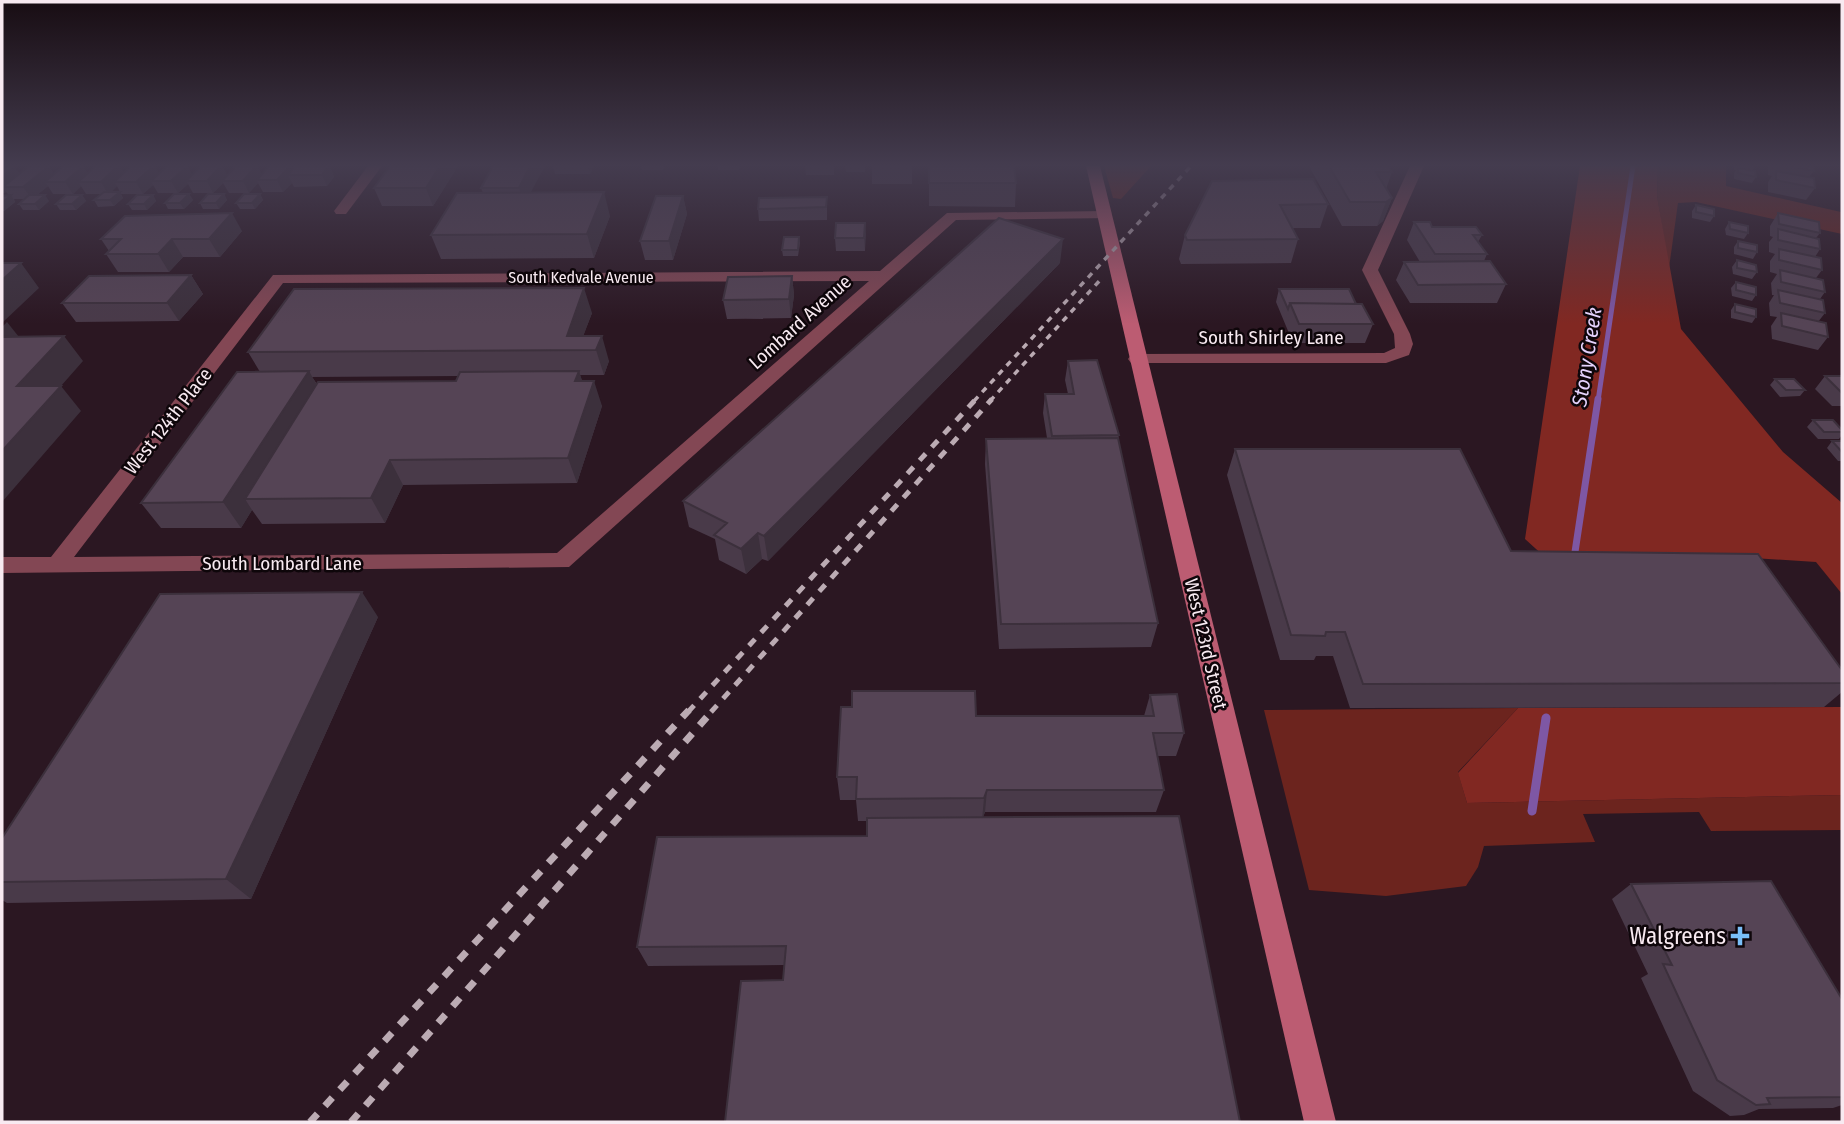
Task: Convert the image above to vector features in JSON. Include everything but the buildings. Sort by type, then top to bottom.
[{"type":"street","name":"Lombard Avenue","points":[[562,561],[949,218]]},
{"type":"street","name":"West 123rd Street","points":[[1106,218],[1320,1122]]},
{"type":"street","name":"South Shirley Lane","points":[[1137,359],[1386,358],[1403,351],[1405,344],[1402,334],[1370,270],[1393,218]]},
{"type":"street","name":"South Kedvale Avenue","points":[[279,278],[883,276]]},
{"type":"street","name":"West 124th Place","points":[[57,564],[279,278]]},
{"type":"street","name":"South Lombard Lane","points":[[2,565],[562,561]]},
{"type":"shaded area","points":[[1572,218],[1661,218],[1681,329],[1783,452],[1842,503],[1842,594],[1816,562],[1737,557],[1546,558],[1525,539]]},
{"type":"shaded area","points":[[1661,218],[1676,218],[1669,268]]},
{"type":"shaded area","points":[[1771,218],[1841,218],[1842,234]]},
{"type":"shaded area","points":[[1842,707],[1842,795],[1467,803],[1458,773],[1518,708]]},
{"type":"shaded area","points":[[1518,708],[1458,772],[1467,803],[1842,795],[1842,830],[1711,831],[1699,812],[1583,814],[1595,842],[1484,846],[1478,867],[1466,886],[1386,896],[1309,890],[1264,710]]},
{"type":"waterway","name":"Stony Creek","points":[[1598,401],[1625,218]]},
{"type":"waterway","name":"Stony Creek","points":[[1575,552],[1598,399]]},
{"type":"waterway","name":"Stony Creek","points":[[1532,811],[1546,718]]},
{"type":"railway","points":[[974,401],[1143,218]]},
{"type":"railway","points":[[990,401],[1102,278]]},
{"type":"railway","points":[[688,712],[976,399]]},
{"type":"railway","points":[[711,712],[992,399]]},
{"type":"railway","points":[[310,1122],[689,710]]},
{"type":"railway","points":[[351,1122],[713,710]]},
{"type":"place","name":"Walgreens","points":[[1740,936]]}]
